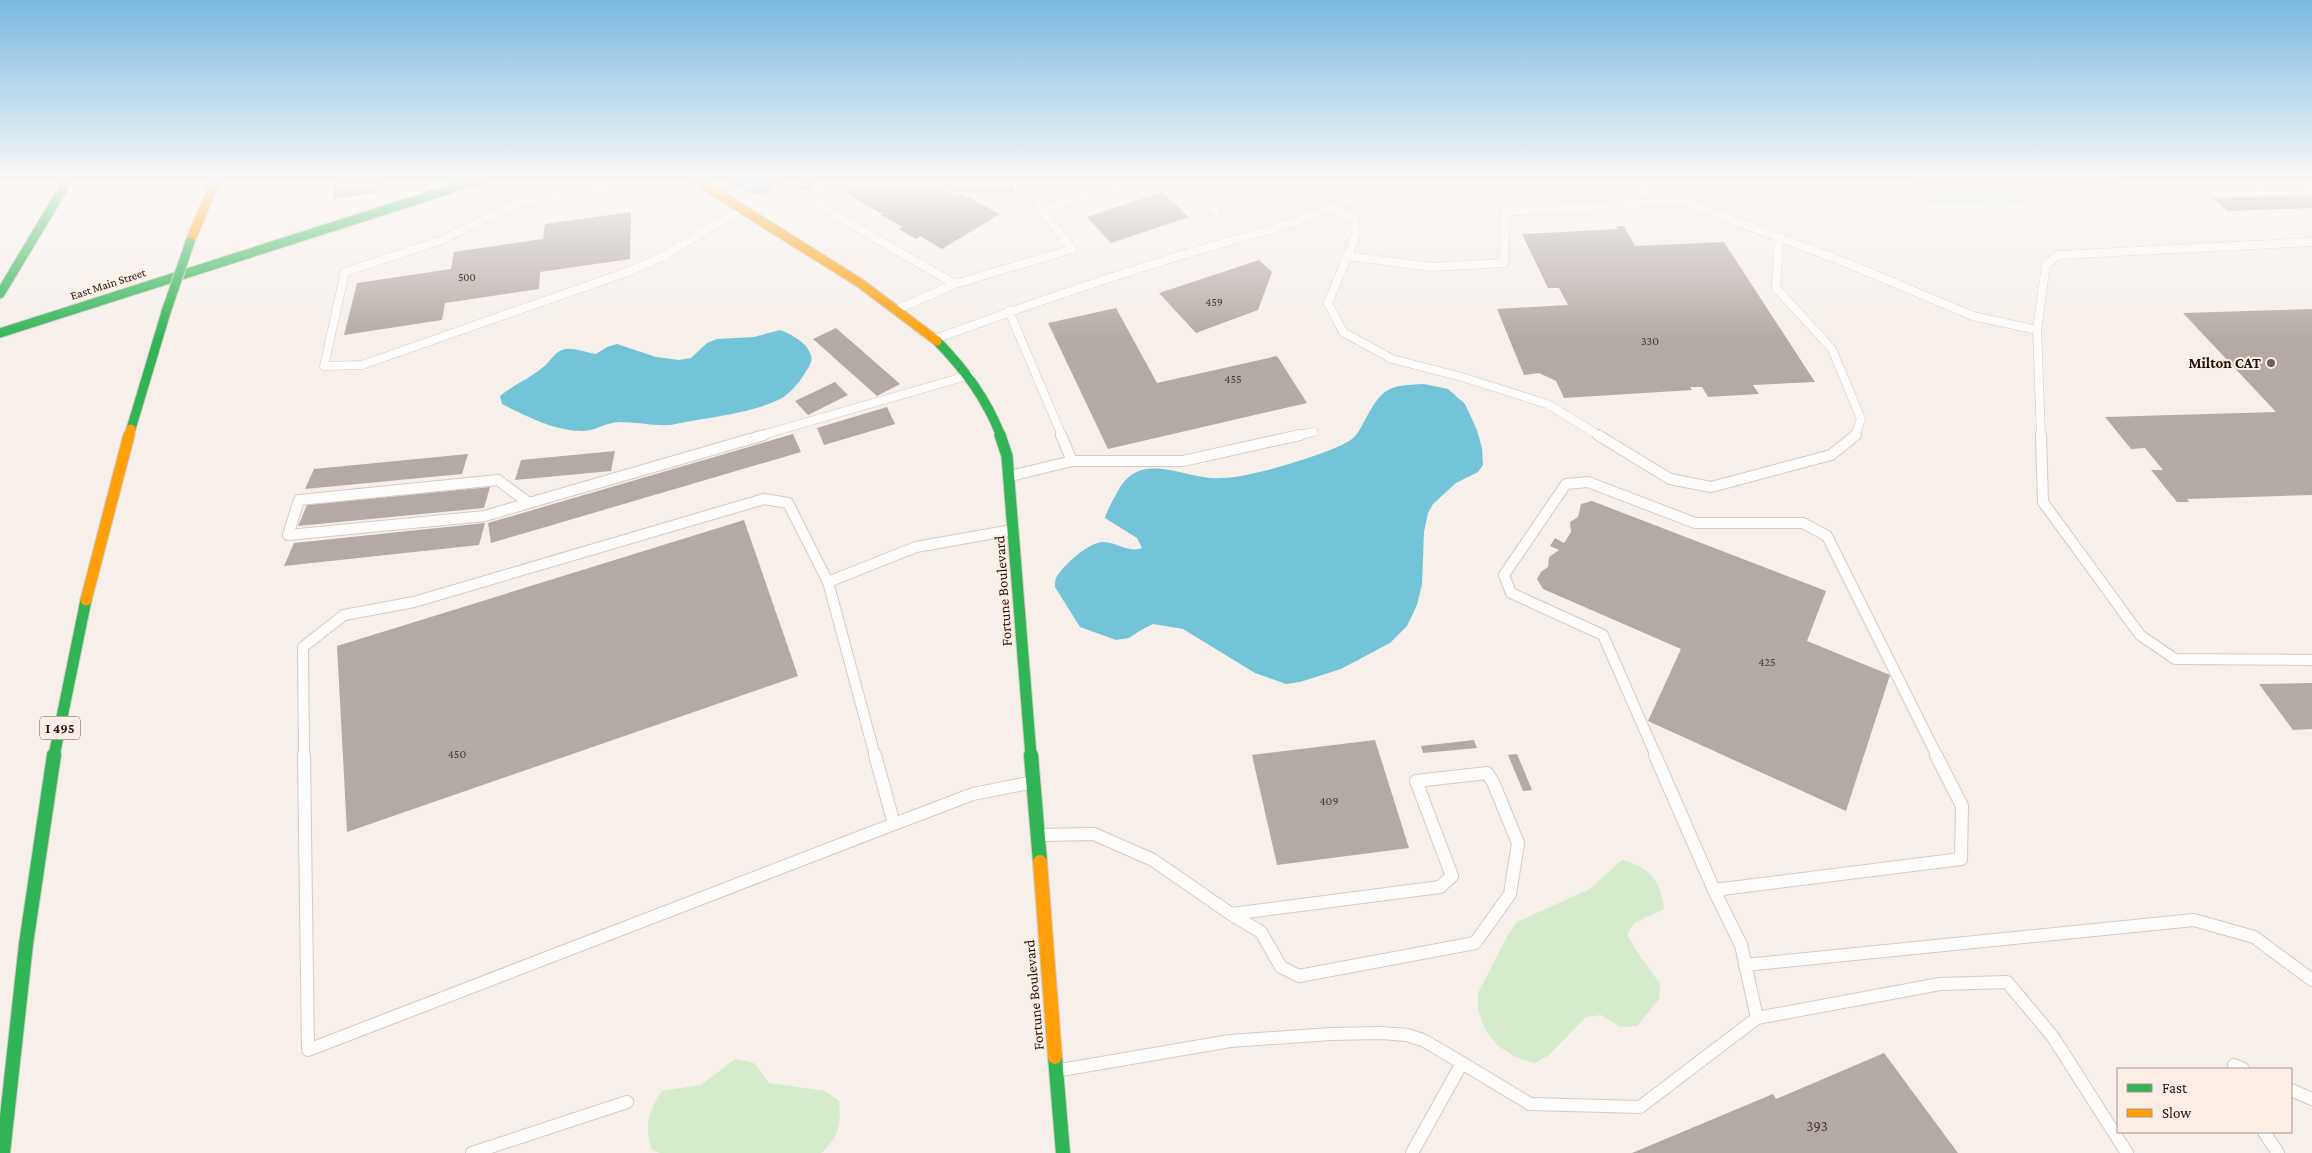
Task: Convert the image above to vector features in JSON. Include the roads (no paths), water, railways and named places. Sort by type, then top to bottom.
[{"type":"main road","points":[[0,294],[36,233]]},
{"type":"main road","name":"I 495","points":[[3,1153],[23,962],[50,779],[76,648],[106,517],[166,312],[194,233]]},
{"type":"main road","name":"East Main Street","points":[[0,333],[315,233]]},
{"type":"main road","name":"Fortune Boulevard","points":[[780,233],[898,309],[934,339],[970,376],[998,424],[1007,456],[1009,477],[1062,1153]]},
{"type":"lane","points":[[456,233],[442,240],[345,272],[324,366],[362,365],[630,271],[664,256],[702,233]]},
{"type":"lane","points":[[866,233],[954,284]]},
{"type":"lane","points":[[898,309],[954,284],[1072,249],[1060,233]]},
{"type":"lane","points":[[934,339],[1010,311],[1255,233]]},
{"type":"lane","points":[[1356,233],[1328,303],[1343,332],[1392,359],[1462,377],[1547,404],[1670,479],[1711,487],[1831,455],[1855,437],[1861,420],[1832,349],[1802,319],[1776,288],[1779,238]]},
{"type":"lane","points":[[1347,256],[1432,267],[1504,263],[1505,233]]},
{"type":"lane","points":[[1765,233],[1847,263],[1973,316],[2037,330]]},
{"type":"lane","points":[[2312,242],[2058,254],[2046,265],[2037,330],[2043,502],[2140,635],[2175,659],[2312,660]]},
{"type":"lane","points":[[1010,311],[1072,462]]},
{"type":"lane","points":[[529,504],[498,480],[299,500],[288,534],[486,516],[529,504],[970,376]]},
{"type":"lane","points":[[1009,477],[1072,462],[1183,460],[1313,432]]},
{"type":"lane","points":[[1714,890],[1961,859],[1962,806],[1827,536],[1803,523],[1695,523],[1588,482],[1566,484],[1504,575],[1511,593],[1603,635],[1714,890],[1741,945],[1756,1018]]},
{"type":"lane","points":[[894,824],[828,582],[788,503],[764,499],[414,602],[344,615],[303,647],[308,1050],[973,794],[1032,783]]},
{"type":"lane","points":[[828,582],[916,547],[1013,530]]},
{"type":"lane","points":[[1036,836],[1094,834],[1153,860],[1231,914],[1261,932],[1281,967],[1299,976],[1475,943],[1510,894],[1518,843],[1487,772],[1416,781],[1452,876],[1440,887],[1231,914]]},
{"type":"lane","points":[[1745,965],[2194,920],[2254,937],[2312,980]]},
{"type":"lane","points":[[1056,1071],[1230,1041],[1331,1034],[1381,1033],[1407,1035],[1423,1040],[1530,1104],[1640,1107],[1756,1018],[1940,984],[2008,982],[2053,1037],[2128,1153]]},
{"type":"lane","points":[[1412,1153],[1462,1063]]},
{"type":"lane","points":[[2292,1090],[2312,1100]]},
{"type":"lane","points":[[472,1153],[627,1102]]},
{"type":"lane","points":[[2265,1133],[2278,1153]]},
{"type":"water","points":[[780,330],[794,336],[807,347],[811,358],[810,365],[799,382],[785,396],[761,407],[746,411],[671,425],[620,422],[583,431],[551,426],[502,404],[500,396],[537,372],[556,353],[562,350],[575,349],[596,354],[607,347],[617,344],[656,357],[679,360],[691,358],[707,343],[717,339],[754,337]]},
{"type":"water","points":[[1424,384],[1448,389],[1465,404],[1477,430],[1482,448],[1483,465],[1478,472],[1456,483],[1433,504],[1428,513],[1424,532],[1422,584],[1417,605],[1407,626],[1390,643],[1341,669],[1300,682],[1286,684],[1255,673],[1183,629],[1153,624],[1129,638],[1116,640],[1080,627],[1055,587],[1056,579],[1066,565],[1092,545],[1104,542],[1128,549],[1142,548],[1137,538],[1105,518],[1114,498],[1127,479],[1137,472],[1148,469],[1160,469],[1210,478],[1229,478],[1294,463],[1352,439],[1371,409],[1387,390],[1402,386]]},
{"type":"place","name":"Milton CAT","points":[[2271,363]]}]
